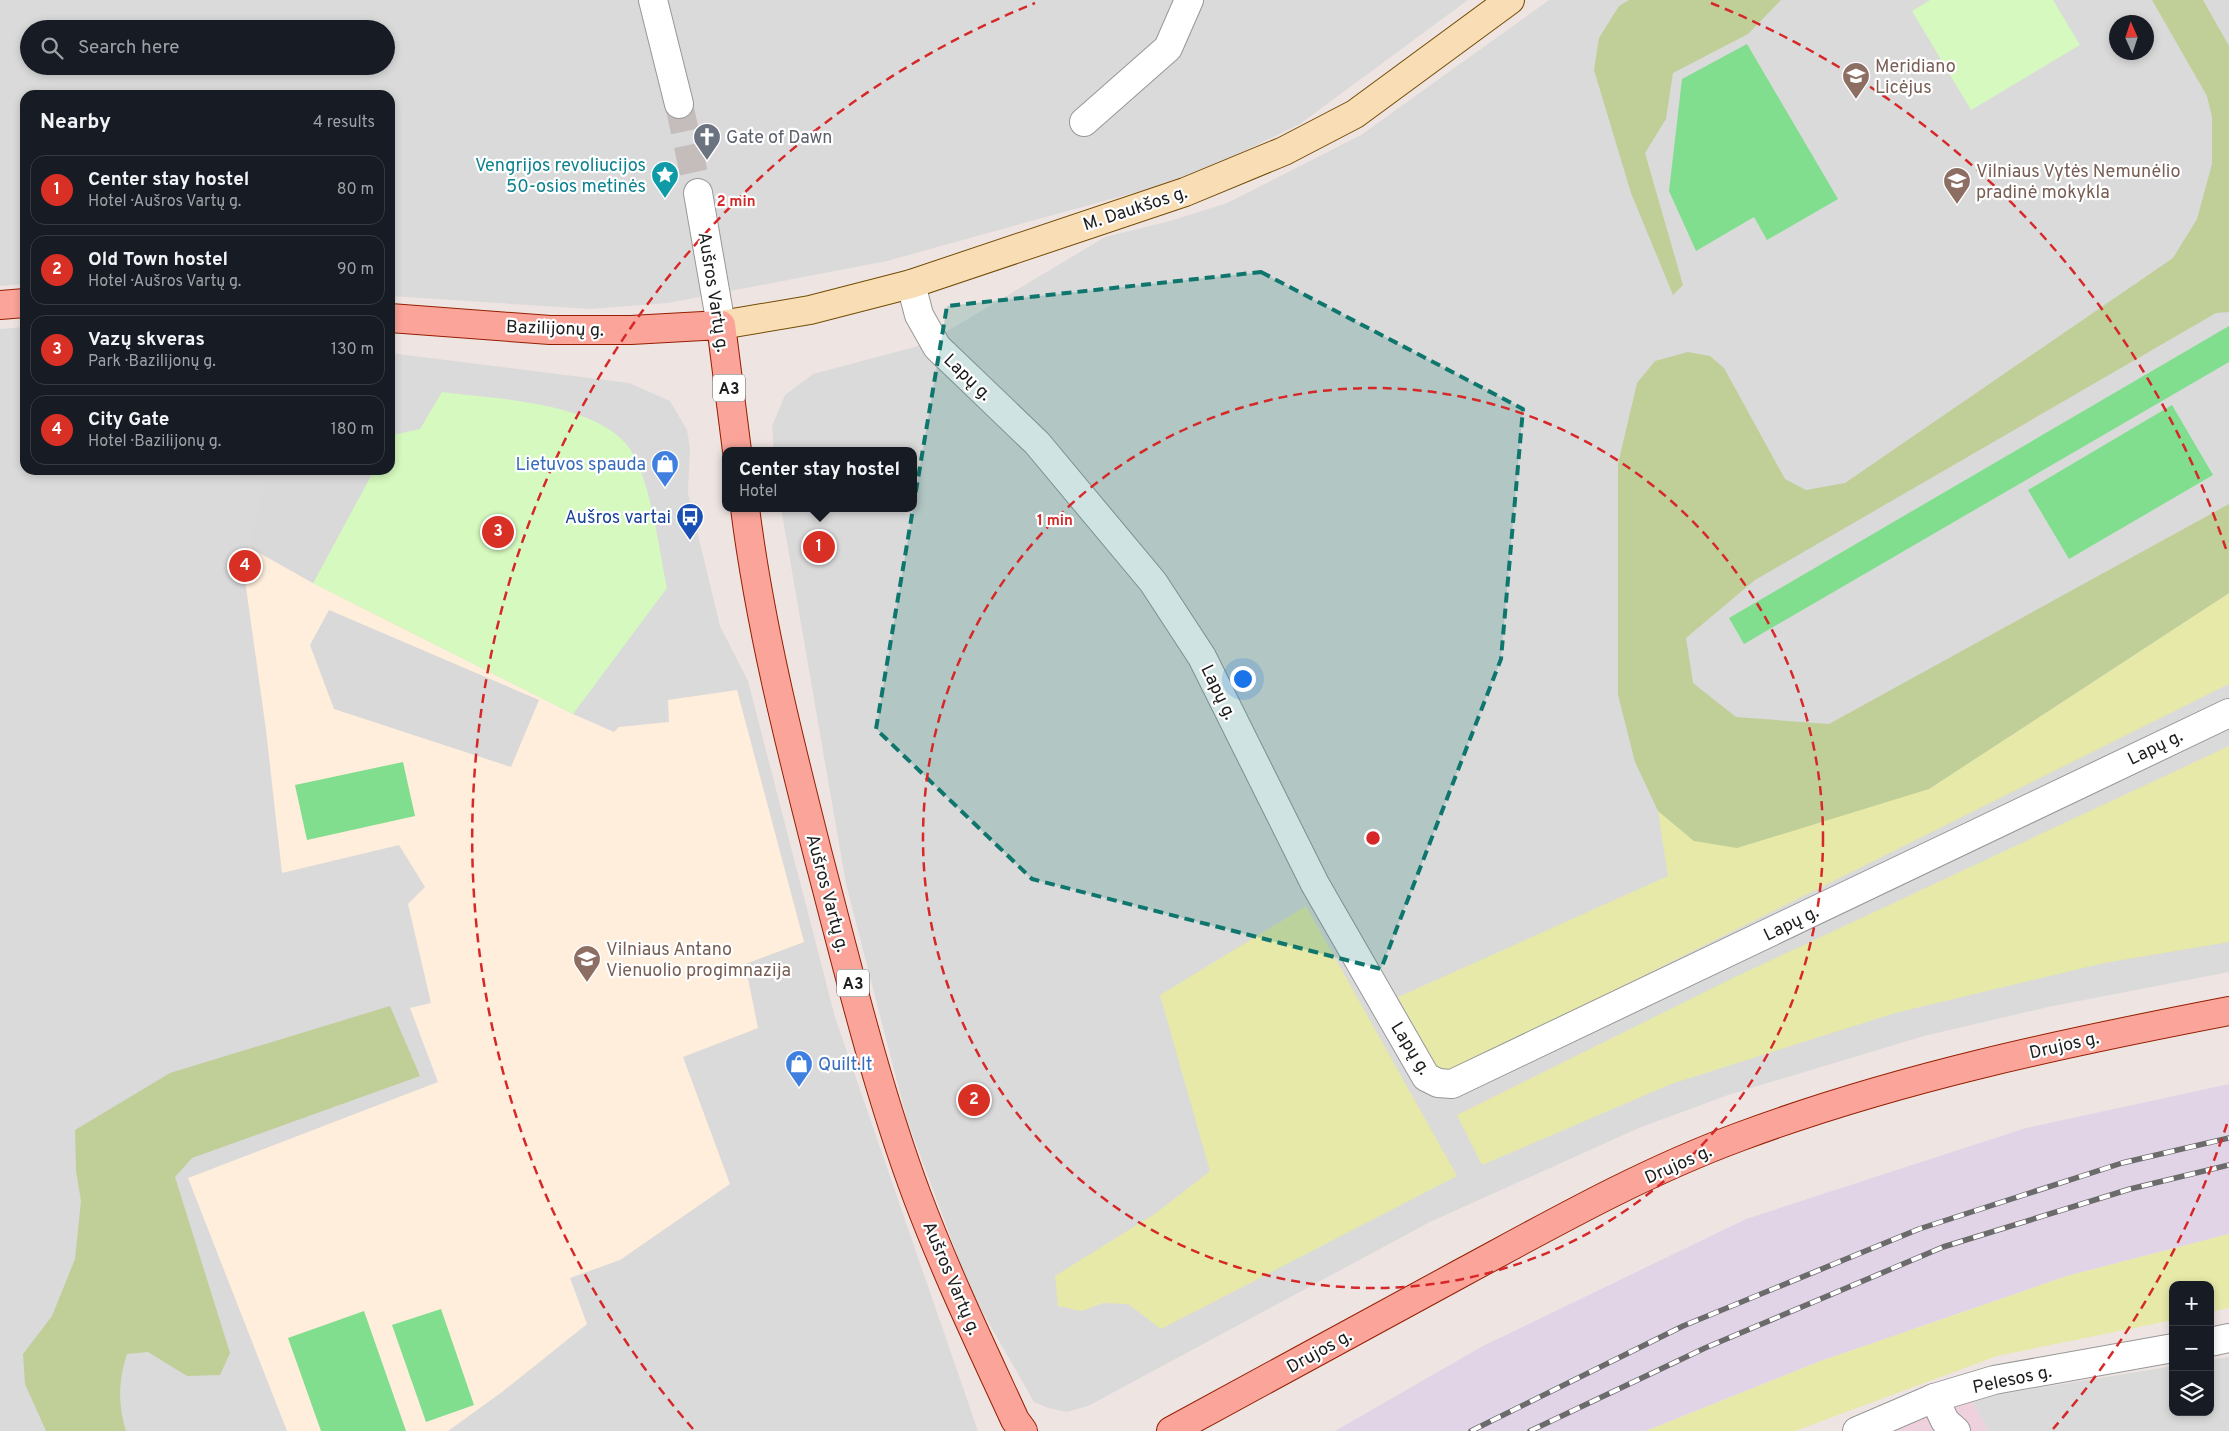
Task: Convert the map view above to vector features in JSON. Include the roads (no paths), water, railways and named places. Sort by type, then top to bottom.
[{"type":"main road","name":"M. Daukšos g.","points":[[721,324],[810,310],[911,284],[1185,192],[1284,151],[1354,114],[1510,0]]},
{"type":"main road","points":[[0,305],[20,303]]},
{"type":"main road","name":"Bazilijonų g.","points":[[395,318],[550,330],[631,330],[721,324]]},
{"type":"main road","name":"Aušros Vartų g.","points":[[721,324],[736,447]]},
{"type":"main road","name":"Aušros Vartų g.","points":[[746,512],[764,625],[796,770],[880,1084],[916,1194],[947,1272],[1015,1420],[1023,1431]]},
{"type":"main road","name":"Drujos g.","points":[[1172,1431],[1568,1215],[1674,1165],[1737,1138],[1822,1109],[1964,1068],[2086,1039],[2229,1011]]},
{"type":"street","points":[[653,0],[679,104]]},
{"type":"street","points":[[1084,122],[1168,48],[1189,0]]},
{"type":"street","name":"Aušros Vartų g.","points":[[698,193],[721,324]]},
{"type":"street","name":"Lapų g.","points":[[911,284],[919,315],[937,347],[1037,444],[1153,582],[1196,649],[1315,884],[1426,1077],[1438,1083],[1452,1084],[2229,713]]},
{"type":"street","points":[[2214,1341],[2229,1338]]},
{"type":"street","name":"Pelesos g.","points":[[1857,1431],[1934,1398],[1994,1380],[2169,1349]]},
{"type":"street","points":[[1934,1398],[1945,1421],[1956,1431]]},
{"type":"tunnel","points":[[679,104],[698,193]]},
{"type":"railway","points":[[1471,1431],[1683,1326],[1919,1229],[2122,1163],[2229,1138]]},
{"type":"railway","points":[[1530,1431],[1705,1348],[1943,1247],[2130,1189],[2229,1165]]},
{"type":"place","name":"Meridiano Licėjus","points":[[1856,100]]},
{"type":"place","name":"Gate of Dawn","points":[[707,161]]},
{"type":"place","name":"Vengrijos revoliucijos 50-osios metinės","points":[[665,199]]},
{"type":"place","name":"Vilniaus Vytės Nemunėlio pradinė mokykla","points":[[1957,205]]},
{"type":"place","name":"Lietuvos spauda","points":[[665,488]]},
{"type":"place","name":"Vazų skveras","points":[[498,532]]},
{"type":"place","name":"Aušros vartai","points":[[690,541]]},
{"type":"place","name":"Center stay hostel","points":[[819,547]]},
{"type":"place","name":"City Gate","points":[[245,566]]},
{"type":"place","name":"Vilniaus Antano Vienuolio progimnazija","points":[[587,983]]},
{"type":"place","name":"Quilt.lt","points":[[799,1088]]},
{"type":"place","name":"Old Town hostel","points":[[974,1100]]}]
